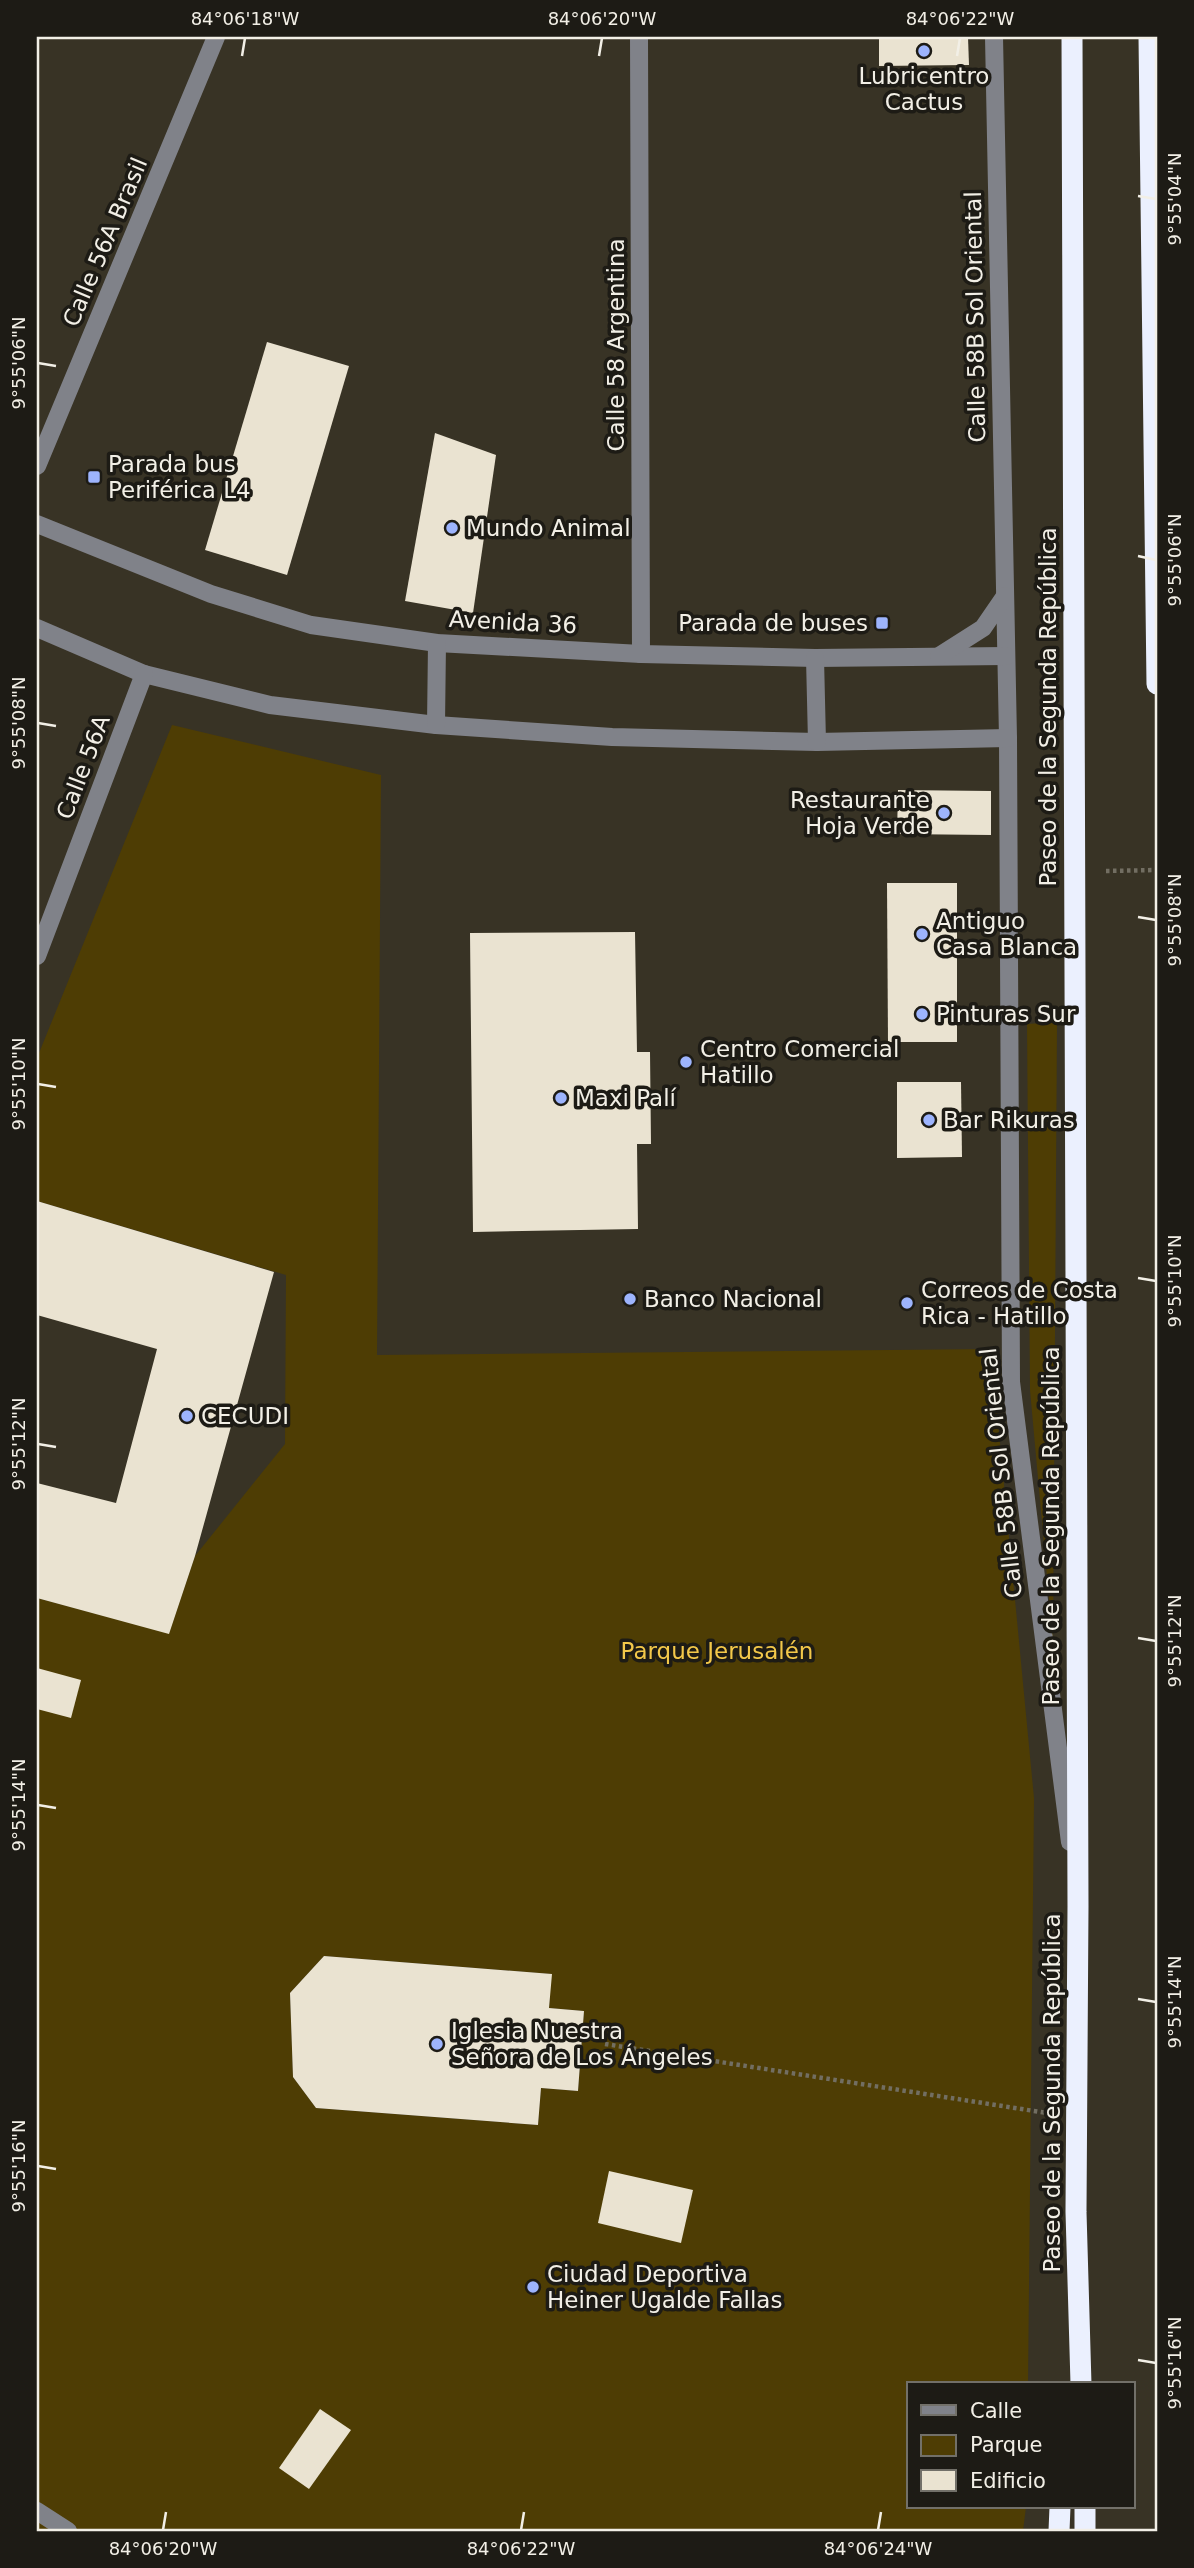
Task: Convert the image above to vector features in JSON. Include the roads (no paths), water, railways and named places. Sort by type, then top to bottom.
[{"type":"highway","name":"Paseo de la Segunda República","points":[[1072,37],[1078,1906],[1076,2212],[1081,2382]]},
{"type":"highway","points":[[1149,37],[1157,684]]},
{"type":"highway","points":[[1067,2382],[1076,2212]]},
{"type":"highway","points":[[1059,2531],[1060,2508]]},
{"type":"highway","points":[[1085,2508],[1085,2531]]},
{"type":"street","name":"Calle 56A Brasil","points":[[37,466],[216,37]]},
{"type":"street","name":"Calle 58 Argentina","points":[[639,37],[641,654]]},
{"type":"street","name":"Calle 58B Sol Oriental","points":[[994,37],[1005,596]]},
{"type":"street","name":"Avenida 36","points":[[37,524],[211,594],[311,625],[437,643],[641,654],[815,658],[1006,656]]},
{"type":"street","name":"Paseo de la Segunda República","points":[[1005,596],[1008,738]]},
{"type":"street","points":[[937,658],[983,628],[1005,596]]},
{"type":"street","points":[[37,628],[144,674],[270,705],[436,725],[612,737],[817,742],[1008,738]]},
{"type":"street","points":[[436,725],[437,643]]},
{"type":"street","points":[[815,658],[817,742]]},
{"type":"street","name":"Calle 56A","points":[[37,956],[144,674]]},
{"type":"street","name":"Calle 58B Sol Oriental","points":[[1008,738],[1011,1382],[1078,1906]]},
{"type":"street","points":[[37,2511],[68,2531]]},
{"type":"place","name":"Lubricentro Cactus","points":[[924,51]]},
{"type":"place","name":"Parada bus Periférica L4","points":[[94,477]]},
{"type":"place","name":"Mundo Animal","points":[[452,528]]},
{"type":"place","name":"Parada de buses","points":[[882,623]]},
{"type":"place","name":"Restaurante Hoja Verde","points":[[944,813]]},
{"type":"place","name":"Antiguo Casa Blanca","points":[[922,934]]},
{"type":"place","name":"Pinturas Sur","points":[[922,1014]]},
{"type":"place","name":"Centro Comercial Hatillo","points":[[686,1062]]},
{"type":"place","name":"Maxi Palí","points":[[561,1098]]},
{"type":"place","name":"Bar Rikuras","points":[[929,1120]]},
{"type":"place","name":"Banco Nacional","points":[[630,1299]]},
{"type":"place","name":"Correos de Costa Rica - Hatillo","points":[[907,1303]]},
{"type":"place","name":"CECUDI","points":[[187,1416]]},
{"type":"place","name":"Iglesia Nuestra Señora de Los Ángeles","points":[[437,2044]]},
{"type":"place","name":"Ciudad Deportiva Heiner Ugalde Fallas","points":[[533,2287]]},
{"type":"park label","name":"Parque Jerusalén","points":[[717,1651]]}]
